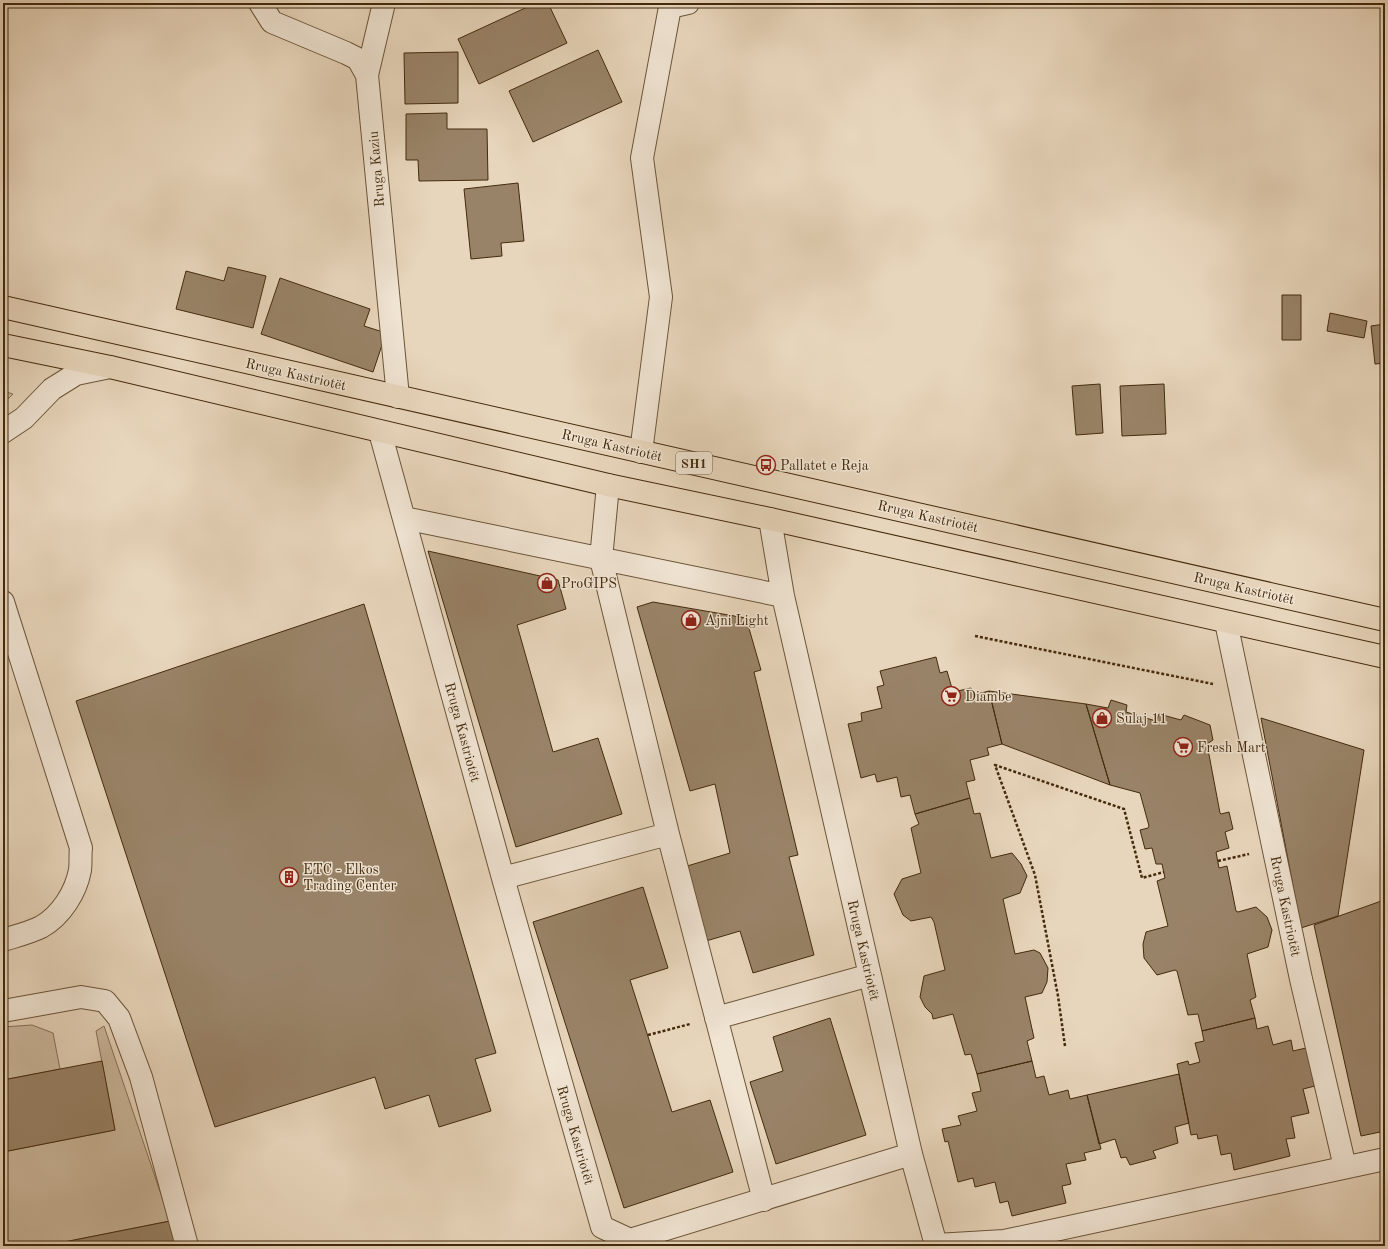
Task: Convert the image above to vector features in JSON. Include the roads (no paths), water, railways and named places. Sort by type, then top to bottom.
[{"type":"main road","name":"Rruga Kastriotët","points":[[3,307],[1385,620]]},
{"type":"main road","points":[[3,345],[110,367],[608,485],[770,519],[1385,657]]},
{"type":"street","name":"Rruga Kaziu","points":[[260,3],[272,22],[358,59],[367,75],[398,397]]},
{"type":"street","points":[[367,75],[384,3]]},
{"type":"street","points":[[641,452],[661,297],[642,158],[670,8],[688,3]]},
{"type":"street","points":[[3,432],[24,418],[52,389],[76,374],[110,367]]},
{"type":"street","name":"Rruga Kastriotët","points":[[380,432],[503,878],[602,1227],[630,1240],[911,1154],[783,596],[770,519]]},
{"type":"street","points":[[608,485],[601,559],[668,834],[764,1200]]},
{"type":"street","points":[[404,518],[783,596]]},
{"type":"street","points":[[3,602],[81,848],[80,870],[72,893],[58,913],[42,926],[3,940]]},
{"type":"street","name":"Rruga Kastriotët","points":[[1226,622],[1301,979],[1345,1168]]},
{"type":"street","points":[[503,878],[668,834]]},
{"type":"street","points":[[716,1018],[870,975]]},
{"type":"street","points":[[3,1011],[80,997],[106,1001],[119,1018],[141,1077],[187,1246]]},
{"type":"street","points":[[911,1154],[936,1245],[1004,1241],[1385,1159]]},
{"type":"place","name":"Pallatet e Reja","points":[[766,465]]},
{"type":"place","name":"ProGIPS","points":[[547,583]]},
{"type":"place","name":"Ajni Light","points":[[691,620]]},
{"type":"place","name":"Diambe","points":[[951,696]]},
{"type":"place","name":"Sulaj 11","points":[[1102,718]]},
{"type":"place","name":"Fresh Mart","points":[[1183,747]]},
{"type":"place","name":"ETC - Elkos Trading Center","points":[[289,877]]}]
